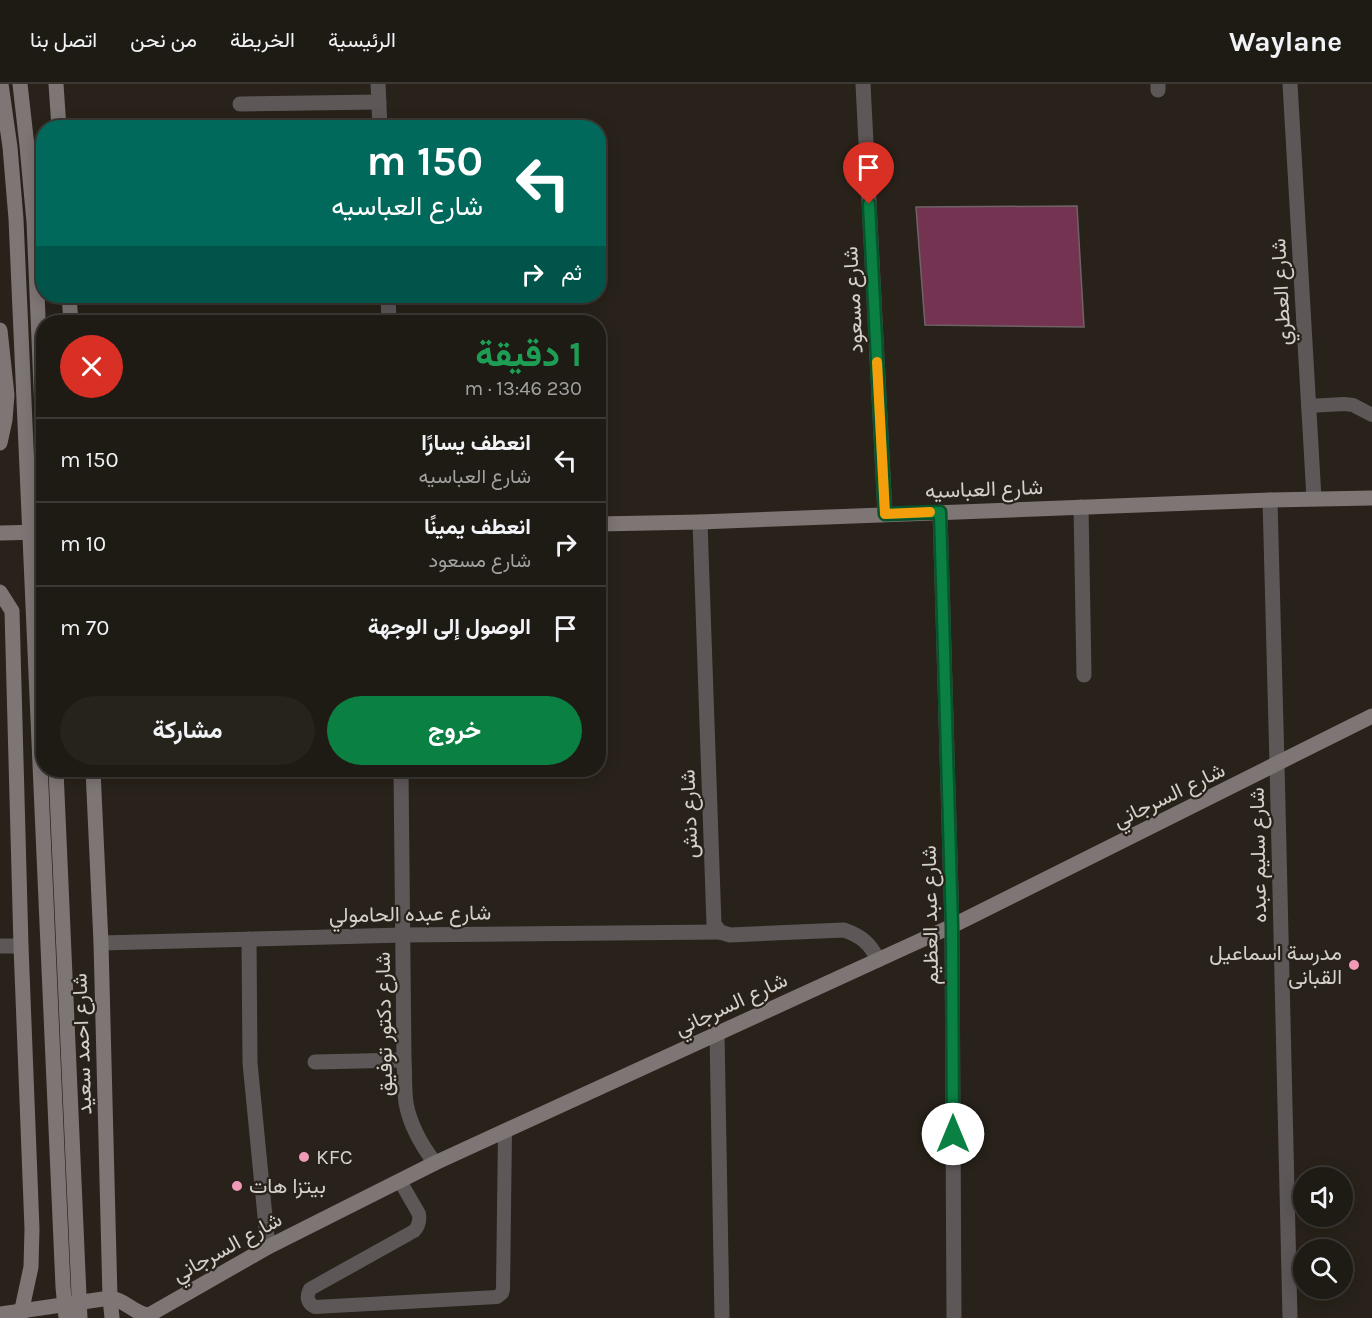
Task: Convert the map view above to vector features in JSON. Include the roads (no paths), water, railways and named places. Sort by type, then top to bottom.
[{"type":"main road","points":[[1,84],[10,147],[16,219],[36,668]]},
{"type":"main road","points":[[20,84],[34,222],[36,269]]},
{"type":"main road","points":[[56,84],[58,120]]},
{"type":"main road","points":[[0,330],[7,395],[0,442]]},
{"type":"main road","points":[[4,369],[36,391]]},
{"type":"main road","name":"شارع العباسيه","points":[[606,524],[1314,498],[1372,498]]},
{"type":"main road","points":[[0,533],[36,532]]},
{"type":"main road","points":[[0,592],[12,611],[32,1249],[31,1267],[20,1315]]},
{"type":"main road","name":"شارع السرجاني","points":[[110,1298],[118,1299],[140,1313],[149,1315],[268,1247],[400,1181],[952,926],[1372,716]]},
{"type":"main road","points":[[41,777],[66,1318]]},
{"type":"main road","points":[[56,777],[80,1318]]},
{"type":"main road","name":"شارع احمد سعيد","points":[[93,777],[101,943],[112,1318]]},
{"type":"main road","points":[[0,1314],[20,1315],[110,1298]]},
{"type":"street","points":[[378,84],[380,120]]},
{"type":"street","name":"شارع مسعود","points":[[863,84],[885,514]]},
{"type":"street","name":"شارع العطري","points":[[1290,84],[1314,498]]},
{"type":"street","points":[[240,104],[379,102]]},
{"type":"street","name":"شارع سليم عبده","points":[[1270,500],[1290,1318]]},
{"type":"street","points":[[1081,507],[1084,675]]},
{"type":"street","name":"شارع عبد العظيم","points":[[940,512],[952,926],[954,1318]]},
{"type":"street","name":"شارع دنش","points":[[700,522],[714,924],[720,932]]},
{"type":"street","name":"شارع دكتور توفيق","points":[[401,777],[406,1102],[425,1150],[435,1164]]},
{"type":"street","points":[[720,932],[730,935],[843,930],[865,940],[873,949],[878,960]]},
{"type":"street","name":"شارع عبده الحامولي","points":[[101,943],[403,935],[720,932]]},
{"type":"street","points":[[249,939],[250,1063],[268,1247]]},
{"type":"street","points":[[0,946],[21,946]]},
{"type":"street","points":[[717,1033],[722,1318]]},
{"type":"street","points":[[315,1062],[404,1059]]},
{"type":"lane","points":[[1308,406],[1353,405],[1372,415]]},
{"type":"lane","points":[[400,1181],[419,1214],[418,1227],[310,1289],[307,1299],[310,1305],[315,1307],[497,1297],[500,1295],[503,1289],[505,1131]]},
{"type":"place","name":"مدرسة اسماعيل القبانى","points":[[1354,965]]},
{"type":"place","name":"KFC","points":[[304,1157]]},
{"type":"place","name":"بيتزا هات","points":[[237,1186]]}]
